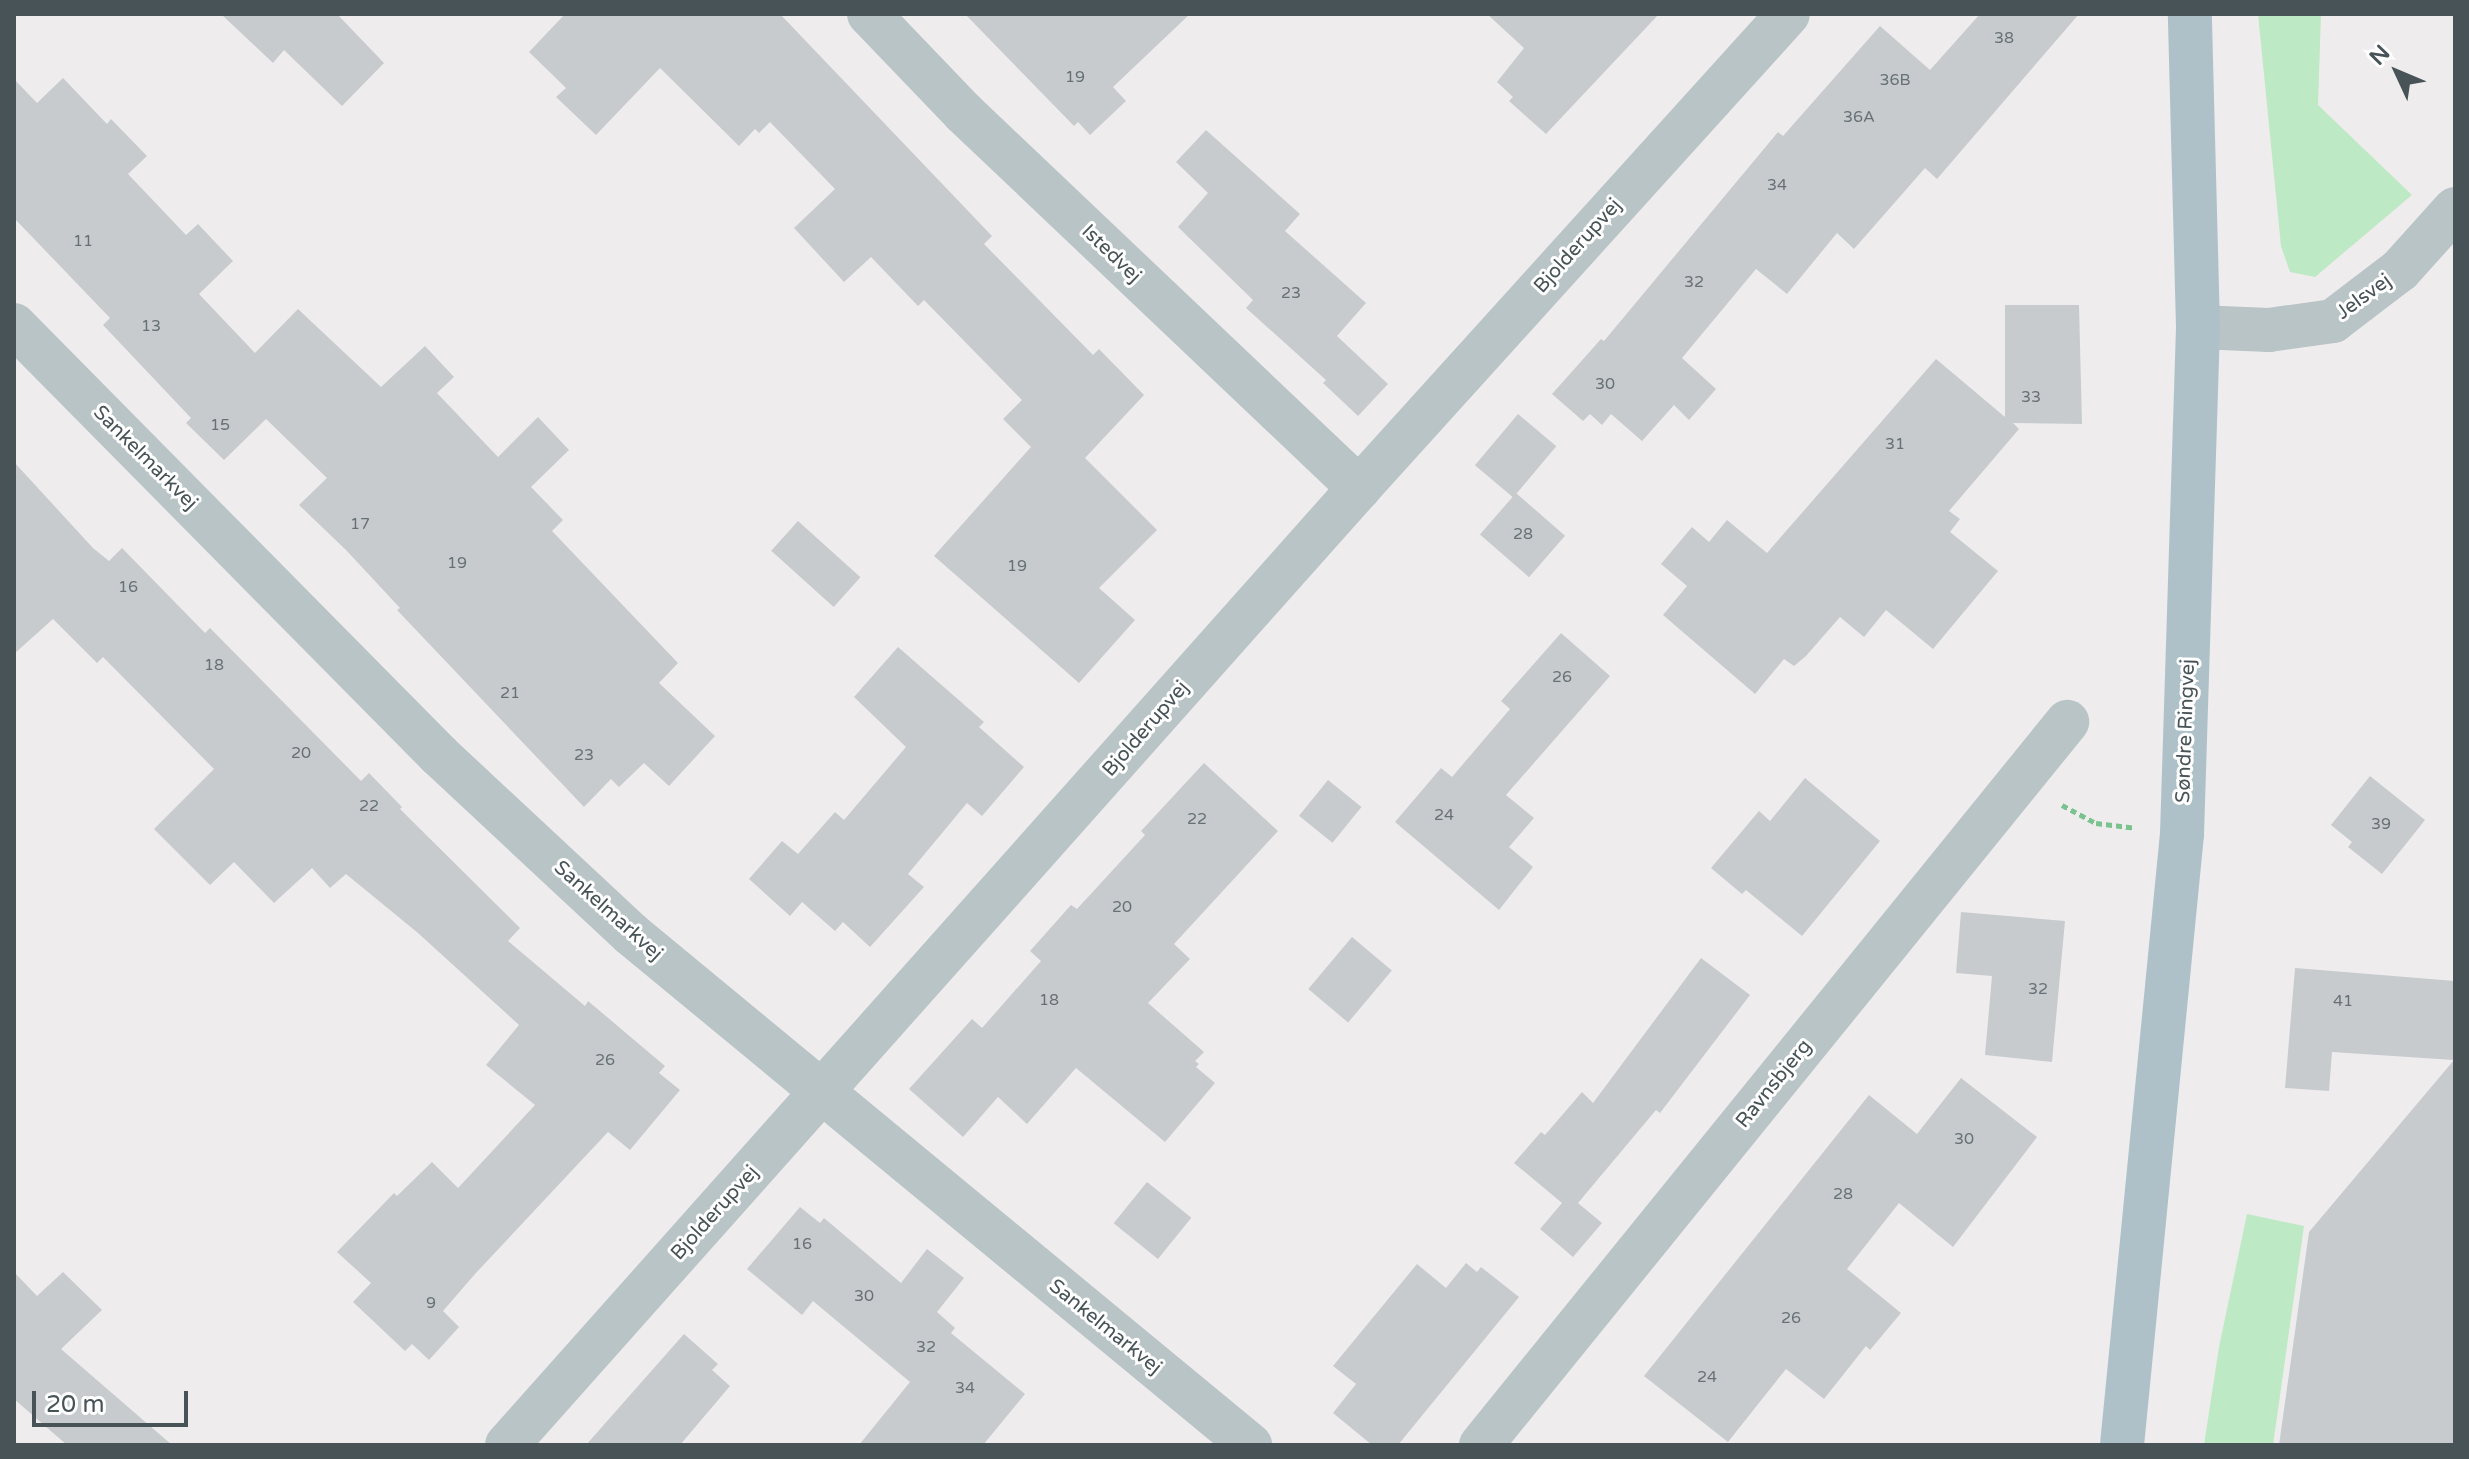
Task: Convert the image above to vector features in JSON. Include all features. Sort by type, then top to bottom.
[{"type":"main road","name":"Søndre Ringvej","points":[[2122,1445],[2182,834],[2198,327],[2190,14]]},
{"type":"street","name":"Istedvej","points":[[869,14],[964,113],[1359,488]]},
{"type":"street","name":"Bjolderupvej","points":[[507,1445],[822,1095],[1359,488],[1788,14]]},
{"type":"street","name":"Jelsvej","points":[[2198,327],[2269,330],[2333,321],[2400,270],[2455,209]]},
{"type":"street","name":"Sankelmarkvej","points":[[14,325],[439,755],[631,934],[822,1095],[1250,1445]]},
{"type":"street","name":"Ravnsbjerg","points":[[1481,1445],[2067,722]]},
{"type":"path","points":[[2019,782],[2096,823],[2182,834]]},
{"type":"green space","points":[[2258,14],[2321,14],[2318,105],[2412,195],[2315,277],[2290,272],[2281,246]]},
{"type":"green space","points":[[2247,1214],[2304,1226],[2273,1445],[2204,1445],[2219,1347]]},
{"type":"building","points":[[221,14],[337,14],[384,63],[342,106],[284,50],[273,63]]},
{"type":"building","points":[[565,14],[780,14],[992,236],[984,244],[1093,355],[1099,349],[1144,395],[1085,458],[1157,530],[1099,588],[1135,620],[1079,683],[934,556],[1031,447],[1003,419],[1022,400],[924,300],[918,306],[871,257],[844,282],[794,228],[835,189],[770,122],[759,133],[755,129],[739,146],[660,68],[596,135],[556,97],[566,88],[529,52]]},
{"type":"building","points":[[965,14],[1190,14],[1113,87],[1126,101],[1090,135],[1078,122],[1074,126]]},
{"type":"building","points":[[1487,14],[1659,14],[1546,134],[1509,101],[1513,97],[1497,82],[1524,48]]},
{"type":"building","points":[[1980,14],[2079,14],[1937,179],[1925,168],[1854,249],[1837,233],[1787,294],[1756,269],[1682,358],[1716,389],[1689,420],[1674,405],[1642,441],[1611,414],[1602,425],[1590,414],[1583,421],[1552,394],[1601,339],[1604,341],[1778,132],[1783,136],[1880,26],[1930,70]]},
{"type":"building","points":[[63,78],[107,124],[111,119],[147,156],[128,174],[186,235],[198,224],[233,261],[199,294],[255,353],[298,309],[381,387],[425,346],[454,377],[437,393],[498,457],[538,417],[569,450],[531,487],[563,520],[552,531],[678,663],[659,683],[715,736],[669,786],[644,763],[619,787],[611,779],[584,807],[397,610],[400,608],[346,550],[299,505],[327,478],[266,419],[224,460],[186,423],[191,418],[103,325],[110,318],[14,218],[14,79],[37,103]]},
{"type":"building","points":[[1206,130],[1300,214],[1285,231],[1366,303],[1337,336],[1388,384],[1358,416],[1323,383],[1326,380],[1246,308],[1253,300],[1178,227],[1208,193],[1176,162]]},
{"type":"building","points":[[2005,305],[2079,305],[2082,424],[2013,423],[2019,429],[1949,511],[1960,519],[1950,532],[1998,571],[1933,649],[1886,610],[1864,637],[1840,617],[1794,666],[1784,659],[1755,694],[1663,615],[1687,586],[1661,564],[1692,527],[1709,542],[1727,520],[1767,553],[1936,359],[2005,417]]},
{"type":"building","points":[[1518,414],[1556,446],[1513,497],[1475,465]]},
{"type":"building","points":[[14,462],[93,548],[109,561],[122,548],[205,633],[210,628],[361,781],[369,773],[402,807],[400,809],[520,928],[508,941],[585,1006],[588,1001],[665,1066],[659,1073],[680,1090],[630,1150],[608,1132],[475,1274],[443,1311],[459,1327],[429,1360],[412,1344],[405,1351],[353,1302],[371,1283],[337,1252],[394,1193],[397,1196],[432,1162],[458,1188],[535,1105],[486,1065],[519,1025],[418,933],[346,874],[330,888],[312,868],[274,903],[234,862],[210,885],[154,829],[214,769],[103,657],[97,663],[53,619],[14,654]]},
{"type":"building","points":[[1516,493],[1565,536],[1529,577],[1480,535]]},
{"type":"building","points":[[798,521],[860,577],[834,607],[771,551]]},
{"type":"building","points":[[1561,633],[1610,676],[1506,795],[1534,818],[1509,847],[1533,867],[1499,910],[1395,822],[1441,768],[1452,777],[1510,709],[1501,701]]},
{"type":"building","points":[[898,647],[984,722],[979,727],[1024,767],[982,816],[967,803],[908,874],[924,887],[870,947],[843,922],[835,931],[802,902],[790,916],[749,879],[782,841],[798,854],[835,812],[844,820],[906,747],[854,697]]},
{"type":"building","points":[[1204,763],[1278,831],[1174,944],[1190,959],[1148,1003],[1204,1052],[1195,1061],[1199,1064],[1196,1067],[1215,1083],[1165,1142],[1076,1068],[1027,1124],[998,1097],[963,1137],[909,1089],[972,1019],[982,1028],[1041,961],[1030,951],[1071,905],[1077,909],[1145,835],[1141,831]]},
{"type":"building","points":[[2370,776],[2425,820],[2382,874],[2348,847],[2352,842],[2331,825]]},
{"type":"building","points":[[1805,778],[1880,841],[1802,936],[1746,890],[1742,894],[1711,868],[1759,811],[1770,821]]},
{"type":"building","points":[[1328,780],[1361,807],[1332,843],[1299,816]]},
{"type":"building","points":[[1961,912],[2065,921],[2052,1062],[1985,1055],[1992,976],[1956,973]]},
{"type":"building","points":[[1352,937],[1392,970],[1348,1023],[1308,989]]},
{"type":"building","points":[[1701,958],[1750,995],[1660,1113],[1656,1110],[1578,1203],[1602,1223],[1573,1257],[1540,1229],[1562,1203],[1514,1163],[1541,1132],[1545,1135],[1582,1092],[1593,1103]]},
{"type":"building","points":[[2295,968],[2455,981],[2455,1445],[2279,1445],[2309,1232],[2454,1060],[2332,1052],[2329,1091],[2285,1088]]},
{"type":"building","points":[[1961,1078],[2037,1137],[1953,1247],[1899,1203],[1847,1269],[1901,1313],[1870,1350],[1866,1346],[1824,1399],[1786,1369],[1728,1442],[1644,1376],[1869,1095],[1917,1134]]},
{"type":"building","points":[[1147,1182],[1191,1218],[1158,1259],[1114,1223]]},
{"type":"building","points":[[800,1207],[820,1223],[824,1218],[901,1283],[927,1249],[964,1278],[937,1312],[955,1328],[951,1333],[1025,1394],[983,1445],[859,1445],[910,1382],[813,1301],[802,1315],[747,1269]]},
{"type":"building","points":[[1466,1263],[1477,1272],[1481,1267],[1519,1297],[1398,1445],[1372,1445],[1333,1413],[1356,1384],[1333,1366],[1417,1264],[1446,1288]]},
{"type":"building","points":[[14,1272],[37,1296],[63,1272],[102,1310],[61,1349],[172,1445],[67,1445],[14,1399]]},
{"type":"building","points":[[684,1334],[718,1364],[712,1370],[730,1386],[680,1445],[586,1445]]}]
